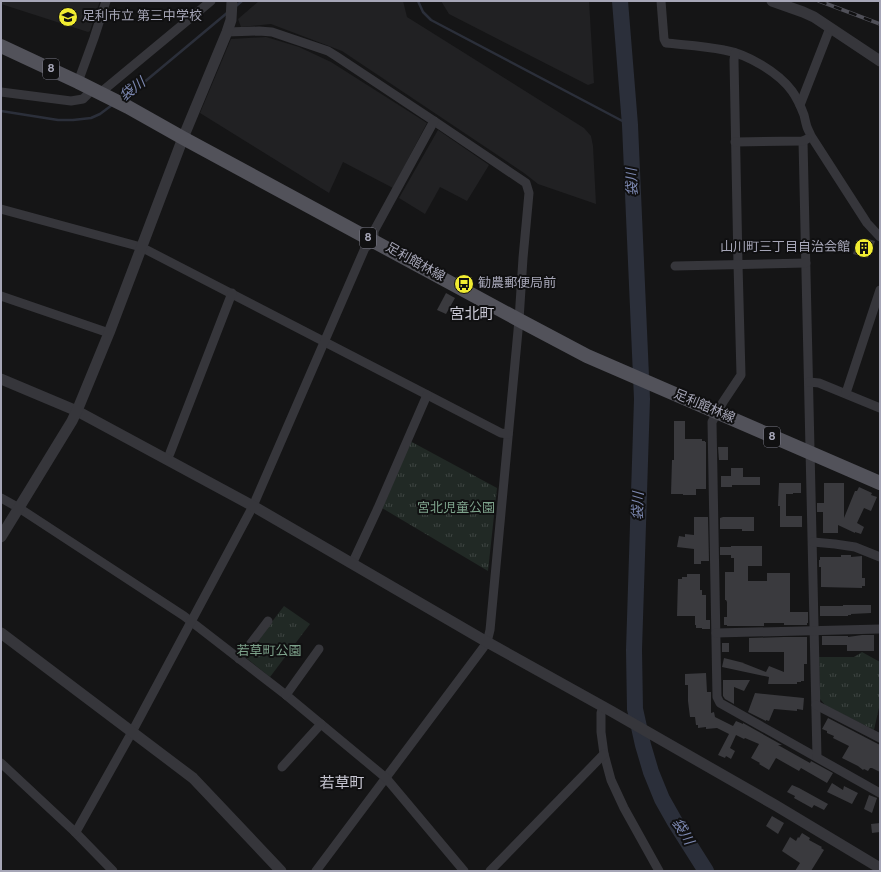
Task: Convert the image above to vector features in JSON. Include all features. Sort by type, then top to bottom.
[{"type":"main road","name":"足利館林線","points":[[1,46],[128,107],[587,356],[880,483]]},
{"type":"street","points":[[78,82],[106,1]]},
{"type":"street","points":[[1,537],[77,411],[109,333],[183,138],[227,32],[231,20],[232,1]]},
{"type":"street","points":[[661,1],[664,39],[666,43],[724,50],[735,53],[765,67],[779,77],[791,90],[800,105],[811,136],[867,223],[880,237]]},
{"type":"street","points":[[772,1],[814,17],[880,61]]},
{"type":"street","points":[[1,92],[71,101],[99,92],[208,2]]},
{"type":"street","points":[[800,105],[830,28]]},
{"type":"street","points":[[227,32],[272,32],[328,51],[526,183],[529,193],[519,320],[487,642],[316,871]]},
{"type":"street","points":[[735,53],[735,142],[741,375],[712,422],[717,697],[720,703],[880,793]]},
{"type":"street","points":[[75,832],[132,732],[253,506],[365,248],[374,241],[374,231],[434,121]]},
{"type":"street","points":[[735,142],[803,141],[811,136]]},
{"type":"street","points":[[803,141],[817,757]]},
{"type":"street","points":[[1,209],[142,247],[427,395],[501,432],[508,434]]},
{"type":"street","points":[[675,266],[806,263]]},
{"type":"street","points":[[846,393],[880,290]]},
{"type":"street","points":[[166,460],[232,293]]},
{"type":"street","points":[[1,296],[109,333]]},
{"type":"street","points":[[1,379],[77,411],[253,506],[487,642],[684,753],[880,868]]},
{"type":"street","points":[[809,382],[819,382],[880,408]]},
{"type":"street","points":[[352,564],[427,395]]},
{"type":"street","points":[[1,498],[19,508],[192,621],[286,695],[386,778],[464,871]]},
{"type":"street","points":[[812,542],[855,547],[880,557]]},
{"type":"street","points":[[239,658],[268,621]]},
{"type":"street","points":[[716,633],[880,629]]},
{"type":"street","points":[[1,633],[193,778],[281,871]]},
{"type":"street","points":[[286,695],[319,648]]},
{"type":"street","points":[[816,705],[880,738]]},
{"type":"street","points":[[607,709],[601,713],[600,718],[604,754],[611,780],[624,808],[659,871]]},
{"type":"street","points":[[282,767],[320,724]]},
{"type":"street","points":[[490,871],[604,754]]},
{"type":"street","points":[[1,763],[75,832],[114,871]]},
{"type":"shaded area","name":"足利市立 第三中学校","points":[[1,1],[100,1],[90,31],[88,32],[1,4]]},
{"type":"shaded area","points":[[259,1],[403,1],[407,17],[584,128],[591,136],[593,146],[596,204],[538,184],[524,173],[342,51],[271,24],[241,27],[238,19]]},
{"type":"shaded area","points":[[441,1],[589,1],[594,83],[588,85],[449,14]]},
{"type":"shaded area","points":[[266,37],[299,47],[331,62],[427,123],[393,188],[343,162],[329,193],[200,113],[231,39]]},
{"type":"shaded area","points":[[438,130],[489,165],[467,201],[440,187],[425,214],[399,198]]},
{"type":"green space","name":"宮北児童公園","points":[[410,441],[497,488],[488,571],[382,508]]},
{"type":"green space","name":"若草町公園","points":[[284,606],[310,624],[270,677],[245,657]]},
{"type":"green space","points":[[862,652],[880,662],[880,703],[874,730],[825,705],[820,699],[819,657],[854,657]]},
{"type":"building","name":"山川町三丁目自治会館","points":[[863,239],[875,241],[868,258],[853,254],[857,240],[863,242]]},
{"type":"building","points":[[446,293],[455,298],[446,314],[437,310]]},
{"type":"building","points":[[674,421],[685,421],[685,439],[702,439],[702,441],[706,442],[706,489],[696,489],[696,495],[671,494],[672,460],[674,460]]},
{"type":"building","points":[[718,447],[728,447],[728,460],[719,460]]},
{"type":"building","points":[[731,468],[743,468],[743,477],[760,477],[760,485],[732,485],[732,487],[721,487],[721,476],[731,476]]},
{"type":"building","points":[[779,483],[801,483],[801,493],[786,494],[786,516],[802,516],[802,527],[780,527],[780,506],[778,506]]},
{"type":"building","points":[[824,483],[844,483],[844,518],[855,491],[857,491],[859,487],[877,497],[871,511],[864,508],[857,523],[864,527],[861,534],[855,533],[838,525],[838,533],[823,533],[823,512],[817,512],[817,503],[824,503]]},
{"type":"building","points":[[694,517],[708,517],[709,561],[701,561],[701,564],[694,564],[694,549],[677,547],[679,536],[685,537],[685,534],[694,535]]},
{"type":"building","points":[[754,517],[754,531],[742,531],[742,529],[720,529],[720,518]]},
{"type":"building","points":[[762,546],[762,566],[748,566],[748,581],[767,581],[767,573],[790,573],[790,612],[808,612],[807,625],[764,623],[764,626],[724,625],[724,617],[727,617],[727,602],[725,600],[725,572],[734,572],[734,558],[731,558],[731,555],[720,555],[720,547]]},
{"type":"building","points":[[841,555],[851,555],[851,557],[862,556],[862,578],[865,578],[865,586],[862,586],[862,588],[821,587],[821,567],[819,567],[820,557],[841,557]]},
{"type":"building","points":[[687,574],[700,574],[700,590],[702,590],[702,595],[706,595],[706,620],[710,620],[710,629],[696,628],[695,616],[677,616],[678,579],[687,577]]},
{"type":"building","points":[[871,605],[871,613],[851,614],[848,616],[820,616],[820,606]]},
{"type":"building","points":[[874,635],[874,651],[847,651],[847,645],[822,645],[822,636],[848,637]]},
{"type":"building","points":[[807,637],[807,664],[804,664],[804,681],[797,682],[797,684],[768,684],[769,677],[722,667],[724,658],[744,663],[766,672],[769,666],[784,672],[784,652],[749,652],[749,638]]},
{"type":"building","points":[[722,643],[729,643],[729,652],[722,652]]},
{"type":"building","points":[[706,673],[707,692],[711,692],[711,713],[714,712],[715,717],[733,726],[736,721],[743,723],[810,763],[811,761],[833,773],[827,783],[801,768],[799,771],[776,758],[769,770],[751,758],[759,744],[736,735],[730,748],[735,751],[731,759],[726,756],[725,758],[718,755],[729,734],[717,728],[698,728],[695,717],[690,717],[688,685],[685,685],[685,674]]},
{"type":"building","points":[[723,680],[750,680],[744,691],[734,687],[734,704],[725,699],[723,696]]},
{"type":"building","points":[[755,693],[804,698],[803,710],[797,709],[797,711],[774,709],[769,721],[766,721],[748,712]]},
{"type":"building","points":[[828,718],[880,745],[880,772],[872,768],[868,771],[863,770],[842,758],[849,746],[833,738],[834,736],[822,729]]},
{"type":"building","points":[[832,783],[843,790],[844,786],[858,793],[852,804],[827,792]]},
{"type":"building","points":[[792,785],[828,804],[824,810],[814,805],[812,808],[794,798],[795,796],[787,792]]},
{"type":"building","points":[[869,795],[877,798],[872,813],[864,809]]},
{"type":"building","points":[[772,816],[784,823],[778,834],[766,826]]},
{"type":"building","points":[[880,823],[880,832],[872,833],[871,824]]},
{"type":"building","points":[[802,833],[810,838],[809,840],[822,847],[821,848],[824,850],[811,871],[795,871],[800,863],[782,851],[790,837],[796,841]]},
{"type":"waterway","name":"袋川","points":[[236,6],[242,1]]},
{"type":"waterway","name":"袋川","points":[[418,1],[423,12],[431,20],[630,125]]},
{"type":"waterway","name":"袋川","points":[[620,1],[630,125],[642,399],[634,650],[635,709],[651,772],[662,799],[706,871]]},
{"type":"waterway","name":"袋川","points":[[121,99],[136,89],[227,13]]},
{"type":"waterway","name":"袋川","points":[[1,111],[58,120],[73,120],[91,118],[100,114],[112,105]]},
{"type":"railway","points":[[819,1],[880,24]]},
{"type":"place","name":"足利市立 第三中学校","points":[[68,17]]},
{"type":"place","name":"山川町三丁目自治会館","points":[[864,248]]},
{"type":"place","name":"勧農郵便局前","points":[[464,284]]},
{"type":"district","name":"宮北町","points":[[472,315]]},
{"type":"district","name":"若草町","points":[[342,784]]}]
